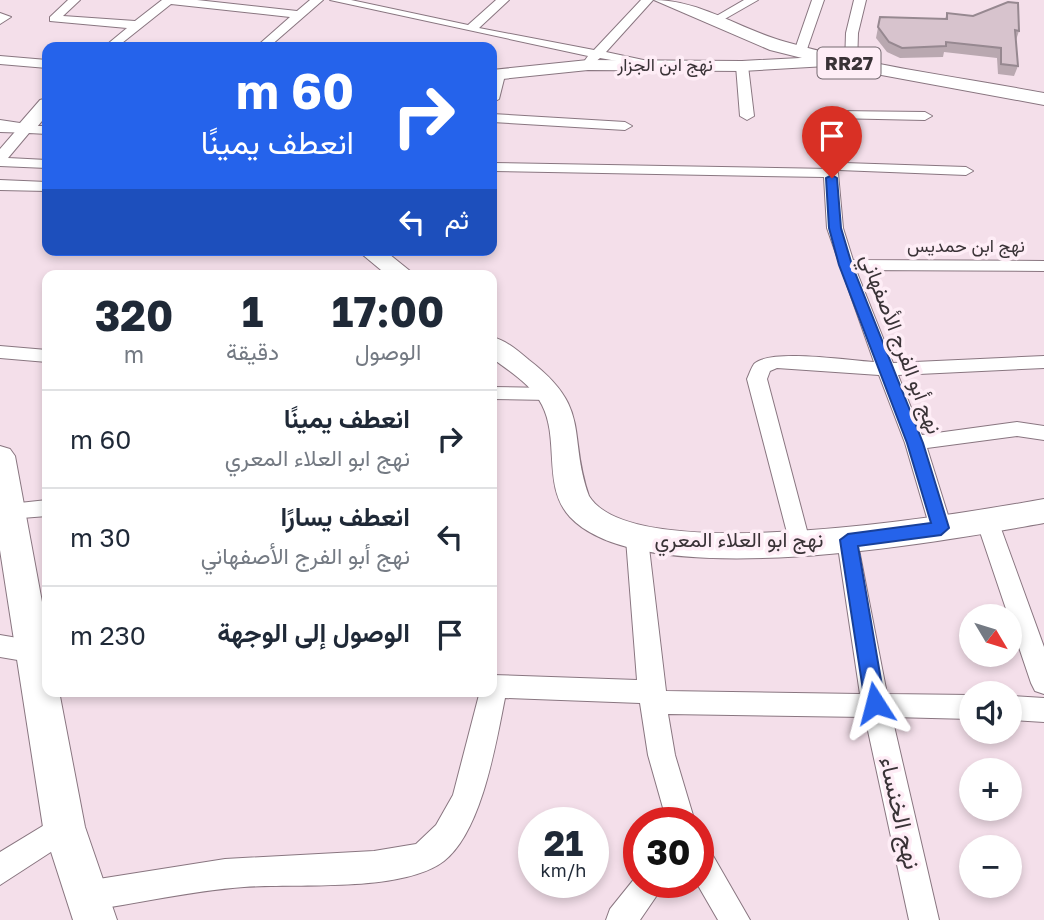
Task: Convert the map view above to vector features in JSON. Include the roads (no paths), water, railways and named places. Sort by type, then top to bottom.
[{"type":"main road","name":"RR27","points":[[663,0],[759,41],[800,52],[1043,100]]},
{"type":"street","points":[[74,0],[54,19],[137,25]]},
{"type":"street","points":[[116,42],[169,0],[299,15]]},
{"type":"street","points":[[268,42],[317,0]]},
{"type":"street","points":[[336,0],[358,2],[592,59],[647,0]]},
{"type":"street","points":[[471,29],[503,0]]},
{"type":"street","points":[[712,22],[752,0]]},
{"type":"street","points":[[800,52],[818,0]]},
{"type":"street","points":[[845,63],[860,0]]},
{"type":"street","name":"نهج ابن الجزار","points":[[497,75],[592,59],[742,66],[845,63]]},
{"type":"street","points":[[0,60],[42,64]]},
{"type":"street","points":[[742,66],[747,116]]},
{"type":"street","points":[[0,160],[42,109]]},
{"type":"street","points":[[836,115],[925,116]]},
{"type":"street","points":[[497,118],[625,126]]},
{"type":"street","points":[[0,126],[42,130]]},
{"type":"street","points":[[0,160],[42,163]]},
{"type":"street","points":[[497,167],[966,172]]},
{"type":"street","name":"نهج أبو الفرج الأصفهاني","points":[[838,170],[835,228],[846,265],[915,443],[941,528]]},
{"type":"street","points":[[0,185],[42,187]]},
{"type":"street","points":[[377,256],[397,270]]},
{"type":"street","name":"نهج ابن حمديس","points":[[846,265],[1044,266]]},
{"type":"street","points":[[497,349],[549,394]]},
{"type":"street","points":[[0,352],[42,356]]},
{"type":"street","points":[[799,542],[757,379],[758,372],[768,363],[886,369],[1044,362]]},
{"type":"street","points":[[497,393],[549,394]]},
{"type":"street","name":"نهج ابو العلاء المعري","points":[[549,394],[562,418],[573,496],[582,510],[596,522],[637,539],[698,544],[848,540],[988,523],[1044,511]]},
{"type":"street","points":[[915,443],[1017,429],[1044,433]]},
{"type":"street","points":[[0,456],[9,511],[7,547],[27,651],[64,827],[91,908],[243,872],[388,866],[423,858],[441,843],[466,794],[490,697]]},
{"type":"street","points":[[9,511],[42,508]]},
{"type":"street","points":[[988,523],[1044,683]]},
{"type":"street","points":[[637,539],[654,697],[668,786],[676,807]]},
{"type":"street","name":"نهج الخنساء","points":[[848,540],[875,703],[924,920]]},
{"type":"street","points":[[497,686],[654,697],[959,706]]},
{"type":"street","points":[[1022,709],[1044,710]]},
{"type":"street","points":[[0,870],[14,848],[64,827]]},
{"type":"street","points":[[714,885],[734,920]]},
{"type":"street","points":[[621,920],[638,898]]}]
